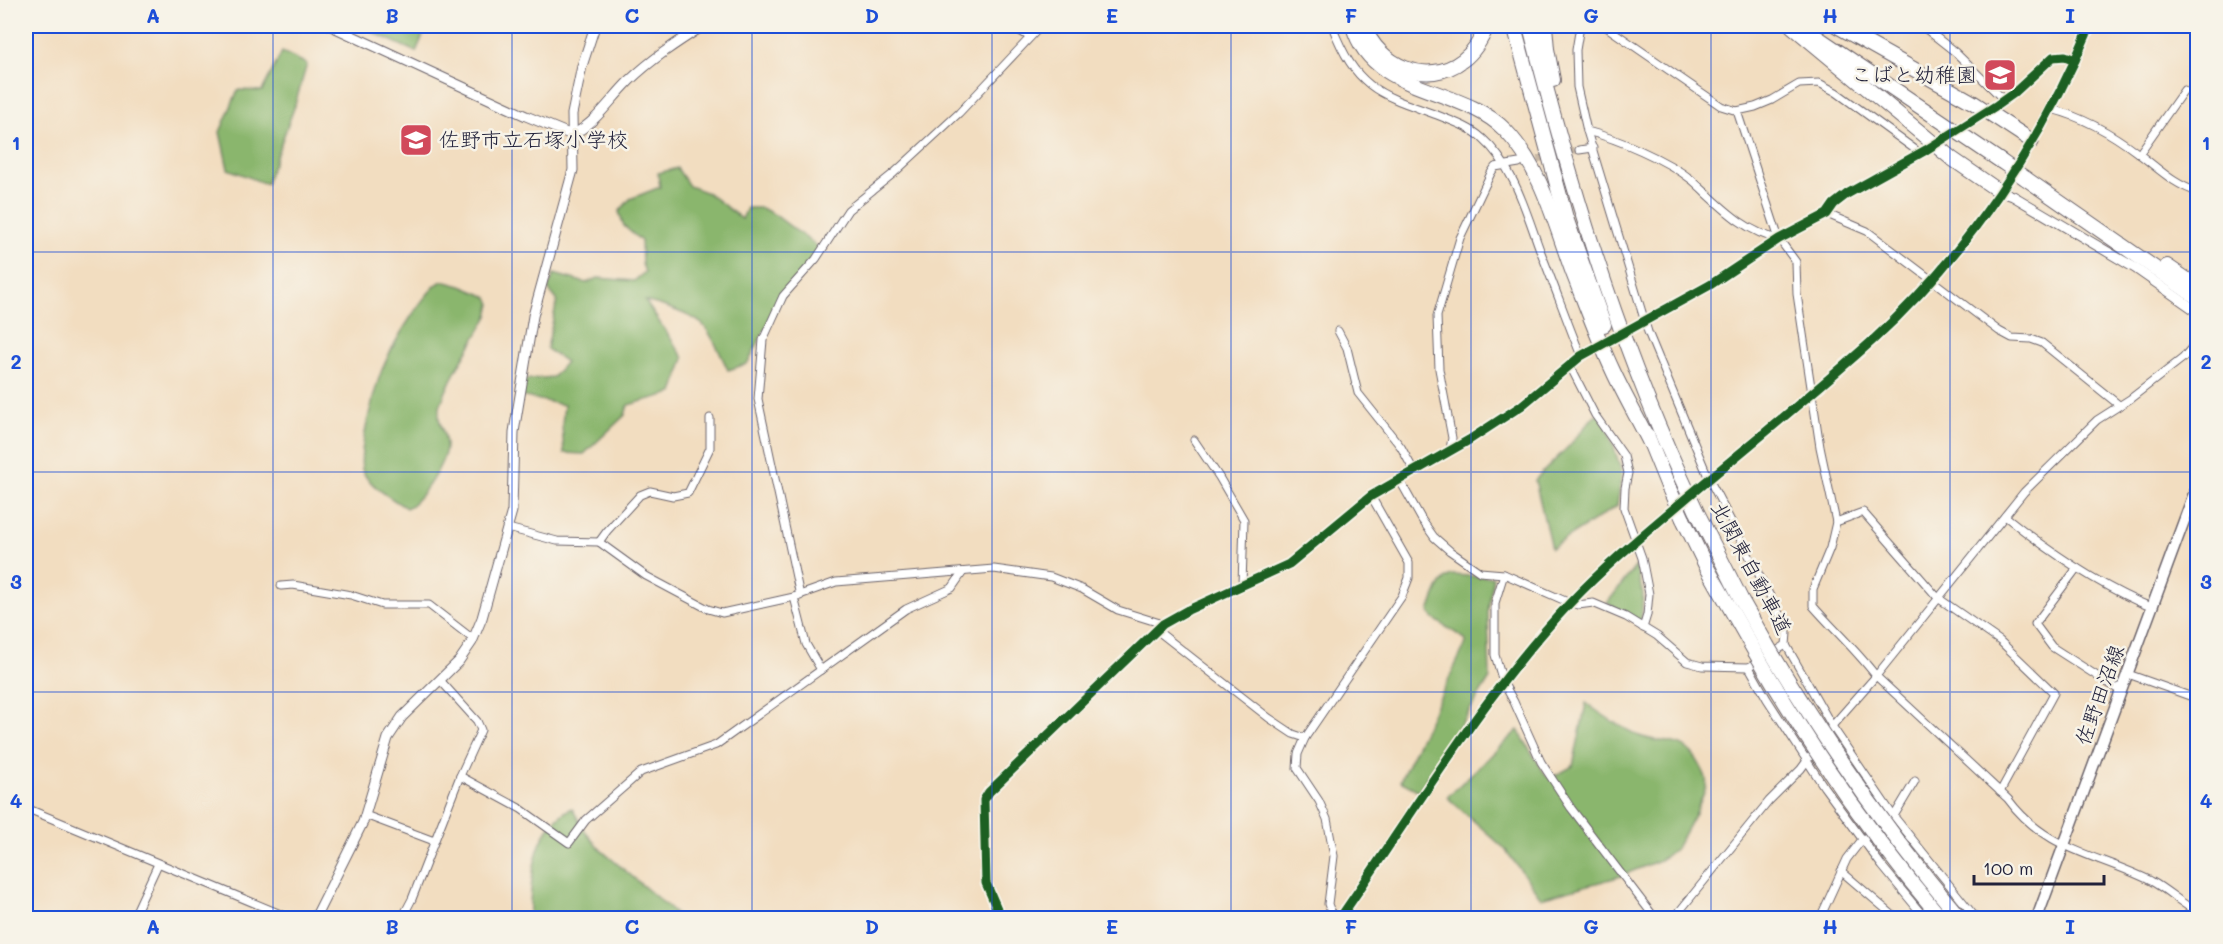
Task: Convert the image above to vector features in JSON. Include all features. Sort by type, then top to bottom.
[{"type":"highway","points":[[1353,26],[1361,45],[1379,65],[1401,79],[1462,102],[1485,114],[1505,130],[1521,151],[1540,186],[1612,370],[1650,444]]},
{"type":"highway","points":[[1364,26],[1383,56],[1395,64],[1424,72],[1453,66],[1464,60],[1482,38],[1487,26]]},
{"type":"highway","name":"北関東自動車道","points":[[1514,26],[1566,218],[1603,323],[1666,484],[1705,564],[1800,727],[1880,841],[1941,918]]},
{"type":"highway","name":"北関東自動車道","points":[[1530,26],[1568,168],[1598,265],[1632,363],[1696,510],[1742,601],[1810,715],[1864,795],[1918,868],[1960,918]]},
{"type":"highway","points":[[1545,26],[1548,59],[1587,206],[1598,265]]},
{"type":"highway","points":[[1792,26],[1952,158],[2000,191]]},
{"type":"highway","points":[[1801,26],[2005,159]]},
{"type":"highway","points":[[1816,26],[2198,298]]},
{"type":"highway","points":[[1837,26],[1974,103],[2032,141]]},
{"type":"highway","points":[[2027,175],[2198,287]]},
{"type":"main road","name":"佐野田沼線","points":[[2037,918],[2198,483]]},
{"type":"street","points":[[330,26],[428,69],[525,116],[572,135],[588,127],[653,59],[703,26]]},
{"type":"street","points":[[315,918],[364,815],[388,738],[402,717],[459,662],[482,618],[508,528],[513,491],[514,432],[531,326],[573,170],[572,114],[582,66],[595,26]]},
{"type":"street","points":[[1011,26],[1030,37]]},
{"type":"street","points":[[821,670],[806,644],[758,399],[763,340],[783,296],[816,259],[848,210],[959,114],[1041,26]]},
{"type":"street","points":[[1332,26],[1343,54],[1364,81],[1400,102],[1470,129],[1482,138],[1505,165],[1530,222],[1581,357]]},
{"type":"street","points":[[1580,26],[1576,50],[1576,74],[1587,130],[1644,320],[1709,479],[1784,623],[1787,633],[1786,645],[1832,726],[1894,816],[1976,918]]},
{"type":"street","points":[[1605,26],[1721,106],[1737,111],[1755,107],[1799,84],[1819,83],[1923,151],[1847,194],[1834,204],[1827,214],[1779,239],[1710,285],[1632,327]]},
{"type":"street","points":[[1922,26],[1955,52],[2000,103],[2054,57],[2065,56],[2075,60]]},
{"type":"street","points":[[1371,496],[1409,563],[1409,578],[1402,596],[1305,738],[1298,754],[1297,768],[1319,801],[1327,819],[1334,856],[1328,904],[1331,912],[1339,918],[1503,682],[1570,603],[1636,540],[1876,338],[1932,281],[2000,191],[2032,141],[2051,109],[2090,26]]},
{"type":"street","points":[[2139,154],[2184,90]]},
{"type":"street","points":[[2051,109],[2073,115],[2139,154],[2163,175],[2198,192]]},
{"type":"street","points":[[1737,111],[1779,239],[1796,262],[1797,294],[1820,447],[1836,522],[1830,548],[1813,589],[1813,606],[1861,656],[1876,676],[2008,799],[2021,817],[2033,827],[2049,839],[2152,882],[2198,912]]},
{"type":"street","points":[[1587,130],[1613,138],[1680,172],[1732,216],[1768,237],[1779,239]]},
{"type":"street","points":[[1579,150],[1593,148]]},
{"type":"street","points":[[1450,449],[1452,438],[1439,369],[1437,316],[1460,238],[1495,167],[1519,163]]},
{"type":"street","points":[[2000,191],[2013,196],[2115,256],[2198,312]]},
{"type":"street","points":[[1827,214],[1867,231],[1999,331],[2012,338],[2031,339],[2042,343],[2119,405]]},
{"type":"street","points":[[1338,331],[1347,348],[1358,393],[1401,447],[1414,471]]},
{"type":"street","points":[[1674,918],[1769,801],[1807,761],[1832,726],[1876,676],[2024,492],[2097,420],[2130,399],[2183,358],[2198,336]]},
{"type":"street","points":[[1000,918],[986,883],[983,845],[984,800],[989,792],[1161,626],[1188,610],[1289,564],[1371,496],[1469,440],[1521,406],[1581,357],[1593,350]]},
{"type":"street","points":[[1570,366],[1595,415],[1624,456],[1629,473],[1625,488],[1624,508],[1636,540],[1649,594],[1643,628]]},
{"type":"street","points":[[599,542],[606,531],[640,495],[650,491],[673,496],[688,493],[710,448],[710,418]]},
{"type":"street","points":[[1194,440],[1244,520],[1242,585]]},
{"type":"street","points":[[1399,479],[1434,537],[1480,573],[1504,574],[1570,603],[1578,605],[1593,603],[1626,616],[1657,636],[1687,662],[1702,666],[1749,667],[1786,645]]},
{"type":"street","points":[[1836,522],[1863,512],[1938,598],[2000,641],[2054,693],[2000,792]]},
{"type":"street","points":[[2005,516],[2048,550],[2106,586],[2152,608]]},
{"type":"street","points":[[508,528],[556,540],[599,542],[646,576],[708,609],[722,613],[797,597],[836,582],[994,569],[1052,577],[1082,589],[1118,610],[1161,626]]},
{"type":"street","points":[[2077,568],[2035,624],[2052,647],[2122,692]]},
{"type":"street","points":[[460,776],[521,809],[569,843],[586,820],[641,772],[716,745],[906,609],[952,588],[963,572]]},
{"type":"street","points":[[1504,574],[1495,603],[1496,655],[1503,682],[1541,762],[1578,818],[1655,918]]},
{"type":"street","points":[[280,586],[293,585],[351,595],[382,605],[429,605],[473,639]]},
{"type":"street","points":[[1161,626],[1159,632],[1269,718],[1293,734],[1305,738]]},
{"type":"street","points":[[1749,667],[1807,761],[1863,840],[1924,917],[1954,892]]},
{"type":"street","points":[[2128,674],[2198,699]]},
{"type":"street","points":[[402,918],[412,899],[460,776],[481,730],[477,721],[440,680]]},
{"type":"street","points":[[1820,918],[1847,859],[1863,840],[1894,816],[1915,781]]},
{"type":"street","points":[[26,808],[290,918]]},
{"type":"street","points":[[364,815],[434,841]]},
{"type":"street","points":[[133,918],[158,864]]},
{"type":"street","points":[[1841,871],[1896,918]]},
{"type":"green space","points":[[373,26],[427,26],[416,52],[372,32]]},
{"type":"green space","points":[[282,52],[307,64],[294,108],[266,184],[228,169],[220,132],[238,90],[262,91]]},
{"type":"green space","points":[[677,168],[689,186],[708,193],[742,219],[747,208],[762,208],[822,250],[783,296],[747,364],[728,370],[713,339],[702,324],[683,313],[645,301],[684,358],[673,393],[628,405],[625,415],[584,454],[564,453],[562,425],[564,405],[520,396],[522,380],[553,377],[566,362],[547,349],[557,300],[548,289],[554,274],[586,283],[598,278],[634,281],[645,272],[642,264],[641,241],[624,226],[619,212],[630,199],[660,187],[658,173]]},
{"type":"green space","points":[[442,281],[488,297],[491,304],[488,316],[455,372],[440,407],[439,417],[445,437],[445,454],[425,491],[406,508],[381,491],[364,474],[361,460],[365,432],[381,372],[389,354],[419,306]]},
{"type":"green space","points":[[1601,413],[1604,416],[1622,473],[1617,506],[1551,548],[1535,480],[1569,446],[1595,415]]},
{"type":"green space","points":[[1636,566],[1643,594],[1641,623],[1607,603]]},
{"type":"green space","points":[[1451,575],[1493,577],[1488,612],[1490,678],[1419,791],[1400,781],[1466,643],[1465,639],[1434,619],[1429,612],[1440,586]]},
{"type":"green space","points":[[1586,703],[1637,735],[1672,742],[1687,748],[1694,755],[1706,777],[1706,786],[1697,810],[1676,848],[1660,860],[1618,877],[1541,898],[1504,848],[1447,797],[1518,730],[1548,777],[1553,777],[1573,766]]},
{"type":"green space","points":[[572,808],[586,833],[601,850],[681,918],[529,918],[533,872],[541,842],[548,829]]},
{"type":"tunnel","points":[[1934,146],[1987,111]]},
{"type":"tunnel","points":[[1527,161],[1579,150]]},
{"type":"tunnel","points":[[1600,345],[1622,333]]},
{"type":"cycle path","points":[[1340,918],[1478,716],[1507,677],[1570,603],[1640,537],[1873,340],[1940,271],[1999,194],[2025,154],[2071,69],[2090,26]]},
{"type":"cycle path","points":[[1001,918],[986,883],[984,800],[989,792],[1163,624],[1188,610],[1289,564],[1371,496],[1469,440],[1521,406],[1581,356],[1710,285],[1779,239],[1827,214],[1834,204],[1847,194],[1926,150],[1997,105],[2014,93],[2053,57],[2065,56],[2075,60]]},
{"type":"place","name":"こばと幼稚園","points":[[2000,75]]},
{"type":"place","name":"佐野市立石塚小学校","points":[[416,140]]}]
